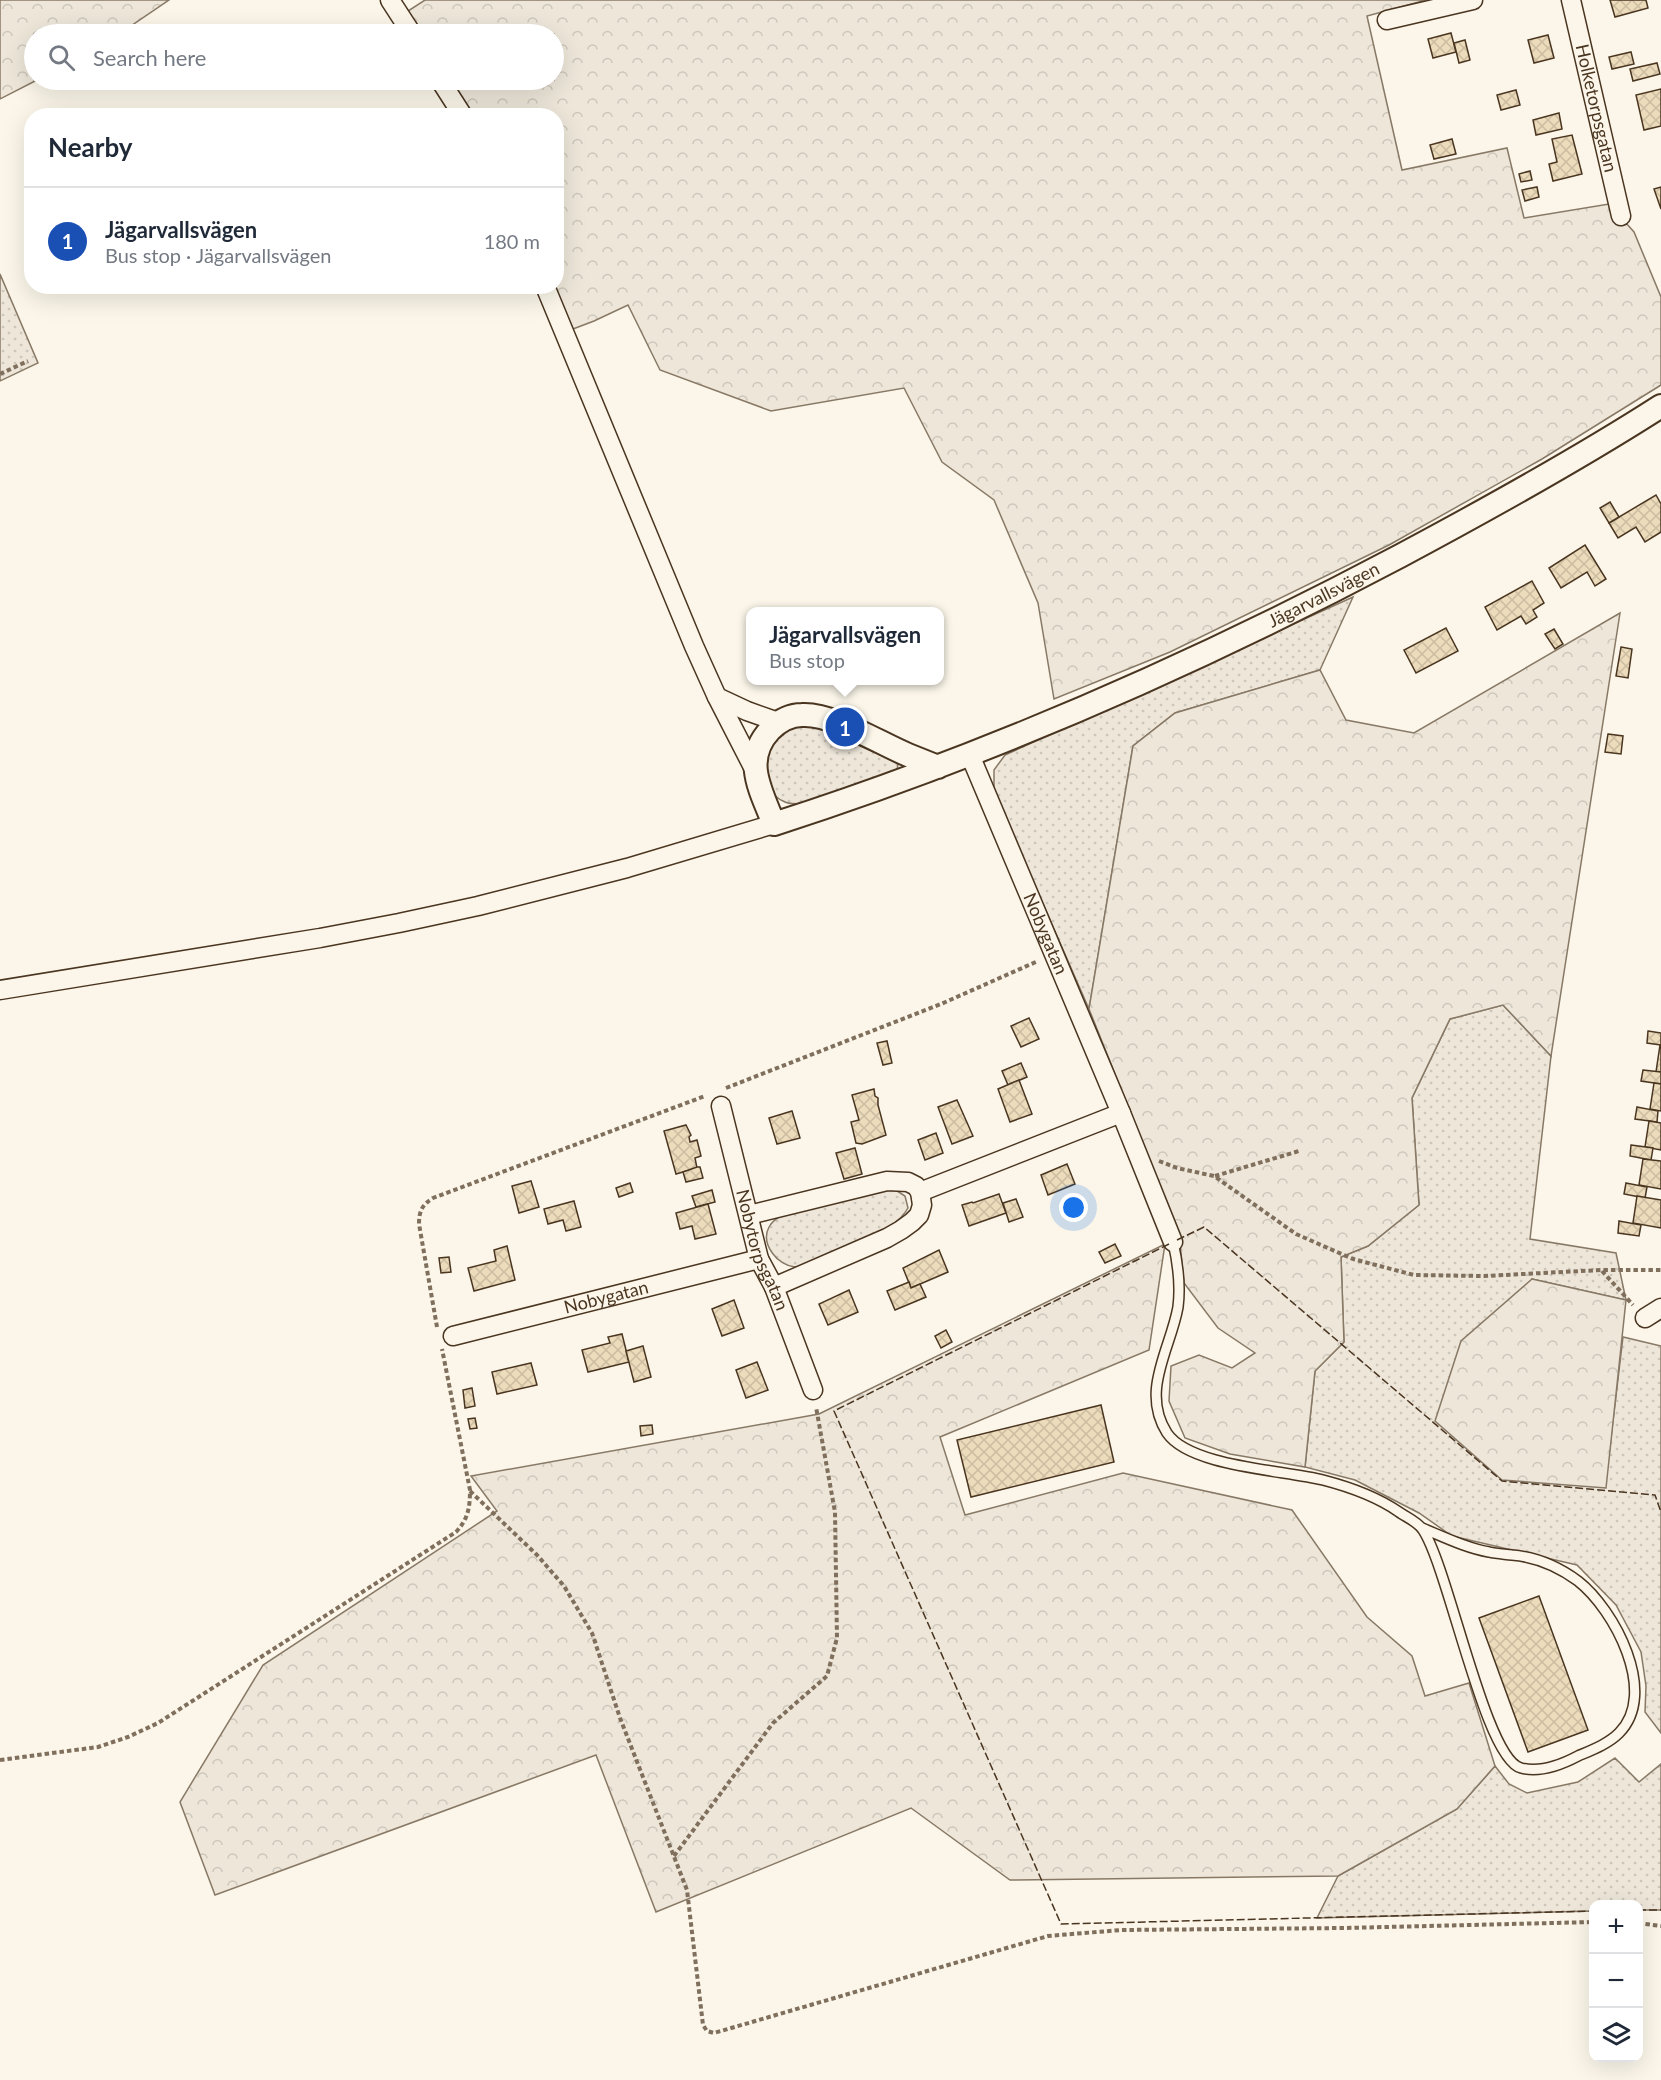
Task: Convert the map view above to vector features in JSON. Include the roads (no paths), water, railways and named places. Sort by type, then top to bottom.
[{"type":"street","points":[[390,0],[405,24]]},
{"type":"street","points":[[1387,20],[1473,0]]},
{"type":"street","name":"Holketorpsgatan","points":[[1571,0],[1621,216]]},
{"type":"street","points":[[446,90],[458,108]]},
{"type":"street","points":[[0,990],[399,924],[627,868],[774,824],[754,768],[717,697],[549,294]]},
{"type":"street","name":"Jägarvallsvägen","points":[[774,824],[970,755],[1113,696],[1272,622],[1457,525],[1547,475],[1661,406]]},
{"type":"street","points":[[717,697],[778,722]]},
{"type":"street","points":[[754,768],[756,753],[761,742],[778,722],[790,716],[802,714],[825,718],[938,766]]},
{"type":"street","name":"Nobygatan","points":[[970,755],[1173,1242]]},
{"type":"street","name":"Nobytorpsgatan","points":[[721,1106],[759,1259],[774,1287],[813,1390]]},
{"type":"street","points":[[920,1192],[1121,1113]]},
{"type":"street","points":[[748,1215],[887,1181],[908,1182],[916,1186],[920,1192],[922,1205],[919,1215],[901,1230],[774,1287]]},
{"type":"street","name":"Nobygatan","points":[[453,1336],[759,1259]]},
{"type":"street","points":[[1645,1318],[1661,1308]]},
{"type":"lane","points":[[1173,1242],[1180,1285],[1177,1310],[1156,1380],[1160,1417],[1168,1435],[1203,1457],[1321,1480],[1362,1491],[1390,1506],[1422,1528],[1471,1548],[1490,1553],[1534,1558],[1578,1582],[1599,1603],[1616,1628],[1630,1659],[1635,1689],[1632,1711],[1620,1732],[1603,1745],[1566,1762],[1537,1770],[1517,1767],[1508,1759],[1485,1710],[1451,1604],[1422,1528]]},
{"type":"place","name":"Jägarvallsvägen","points":[[845,727]]}]
